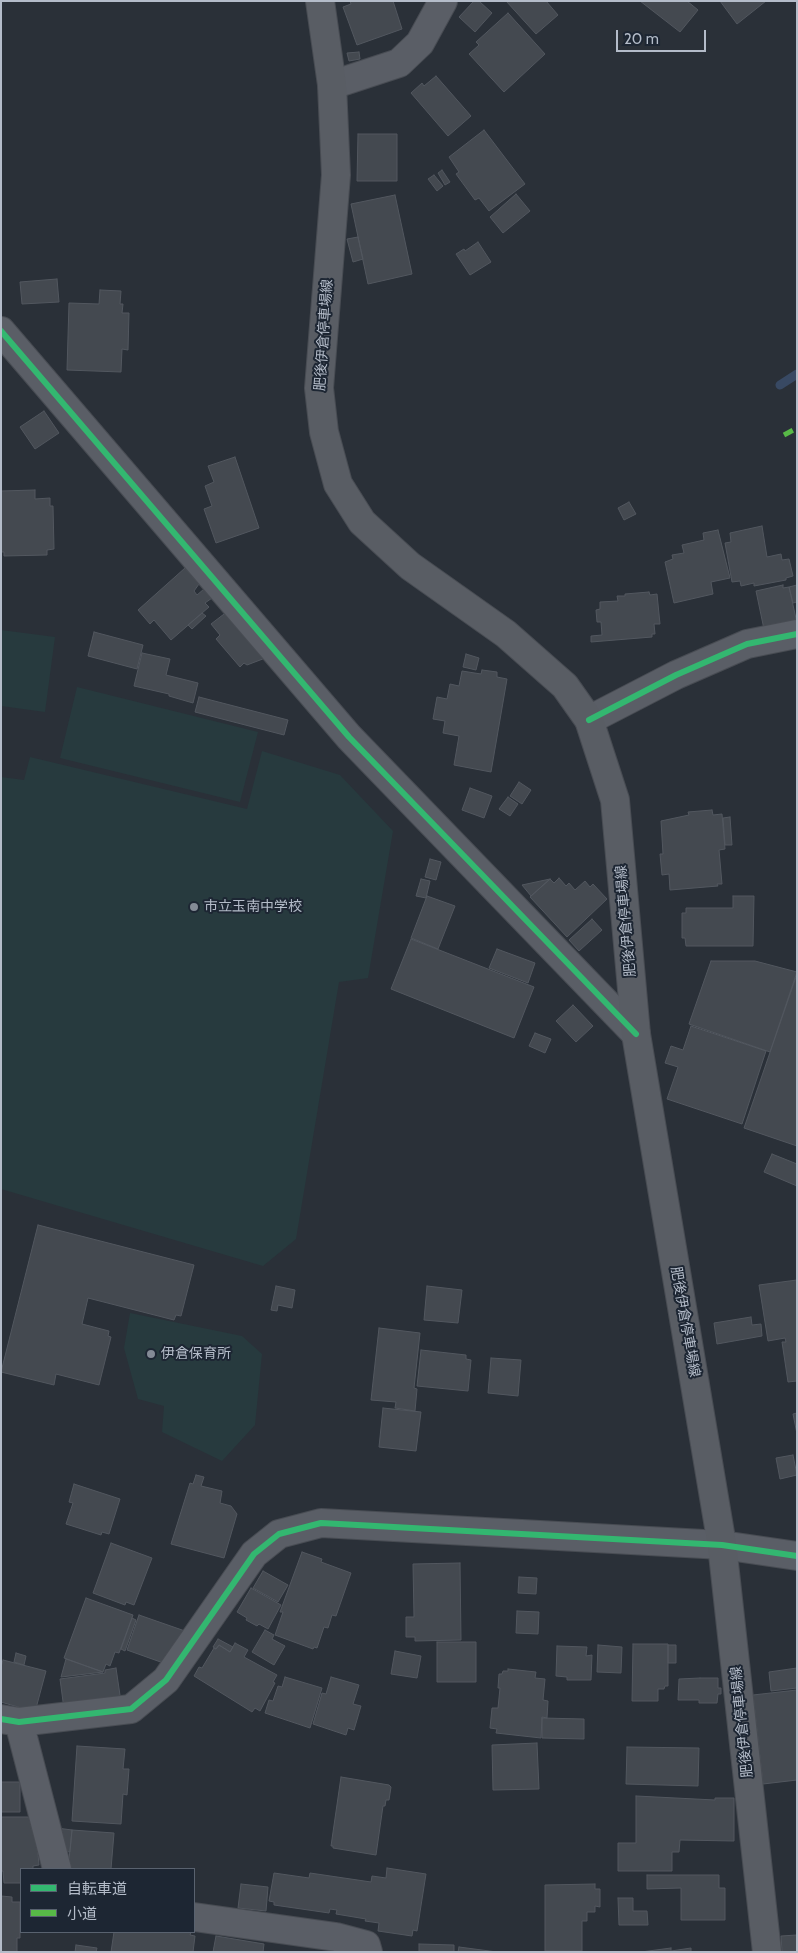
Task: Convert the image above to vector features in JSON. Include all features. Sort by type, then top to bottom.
[{"type":"main road","name":"肥後伊倉停車場線","points":[[320,1],[332,85],[336,176],[319,388],[324,432],[338,484],[362,522],[410,566],[506,634],[565,686],[589,720],[615,800],[636,1034],[722,1544],[767,1952]]},
{"type":"street","points":[[332,85],[399,64],[420,43],[443,1]]},
{"type":"street","points":[[1,331],[349,737],[636,1034]]},
{"type":"street","points":[[589,720],[676,675],[747,644],[797,634]]},
{"type":"street","points":[[57,1868],[10,1721],[131,1709],[166,1680],[254,1554],[279,1534],[321,1522],[722,1544],[797,1556]]},
{"type":"street","points":[[195,1918],[336,1936],[366,1945],[368,1952]]},
{"type":"green space","points":[[1,630],[55,637],[45,712],[1,706]]},
{"type":"green space","points":[[77,687],[258,732],[240,802],[60,758]]},
{"type":"green space","name":"市立玉南中学校","points":[[262,751],[340,775],[393,831],[368,978],[339,982],[296,1239],[263,1266],[1,1189],[1,777],[24,780],[30,757],[247,809]]},
{"type":"green space","points":[[130,1313],[242,1336],[262,1354],[255,1425],[222,1461],[162,1432],[164,1406],[138,1399],[124,1348]]},
{"type":"building","points":[[350,1],[393,1],[402,29],[357,45],[343,7],[351,4]]},
{"type":"building","points":[[474,1],[479,1],[492,13],[475,32],[459,17]]},
{"type":"building","points":[[506,1],[546,1],[558,15],[536,34]]},
{"type":"building","points":[[640,1],[687,1],[698,10],[680,32]]},
{"type":"building","points":[[720,1],[766,1],[737,24]]},
{"type":"building","points":[[508,13],[545,54],[504,92],[469,54],[479,45],[476,42]]},
{"type":"building","points":[[359,52],[360,59],[349,61],[347,53]]},
{"type":"building","points":[[436,76],[471,116],[448,136],[411,93],[422,83],[424,86]]},
{"type":"building","points":[[484,130],[525,184],[489,211],[479,198],[475,200],[456,174],[459,172],[449,157]]},
{"type":"building","points":[[358,134],[397,134],[397,181],[357,181]]},
{"type":"building","points":[[442,170],[450,182],[445,185],[438,173]]},
{"type":"building","points":[[434,175],[443,186],[437,191],[428,179]]},
{"type":"building","points":[[516,194],[530,211],[503,233],[490,217]]},
{"type":"building","points":[[395,195],[412,274],[368,284],[351,204]]},
{"type":"building","points":[[358,237],[363,259],[353,262],[347,239]]},
{"type":"building","points":[[478,242],[491,262],[470,275],[456,254],[464,249],[465,251]]},
{"type":"building","points":[[57,279],[59,302],[22,304],[20,282]]},
{"type":"building","points":[[100,290],[121,291],[120,304],[123,304],[122,313],[129,313],[128,350],[122,349],[121,372],[67,370],[69,303],[99,304]]},
{"type":"building","points":[[44,411],[59,433],[35,449],[20,427]]},
{"type":"building","points":[[235,457],[259,528],[216,543],[204,509],[212,506],[205,486],[214,482],[208,466]]},
{"type":"building","points":[[35,490],[35,499],[50,498],[50,506],[53,506],[54,549],[47,550],[47,555],[4,556],[4,552],[1,552],[1,491]]},
{"type":"building","points":[[629,502],[636,514],[624,520],[618,508]]},
{"type":"building","points":[[762,526],[767,557],[781,554],[782,560],[789,559],[793,576],[786,578],[786,580],[754,586],[754,583],[741,586],[740,581],[732,582],[725,543],[731,542],[730,533]]},
{"type":"building","points":[[718,530],[730,578],[711,582],[713,594],[674,603],[665,562],[673,559],[672,555],[684,553],[682,545],[704,540],[703,533]]},
{"type":"building","points":[[185,568],[199,584],[194,591],[197,595],[204,589],[212,598],[205,603],[209,607],[171,640],[154,620],[150,624],[138,610]]},
{"type":"building","points":[[783,585],[783,588],[789,587],[797,623],[765,634],[756,591]]},
{"type":"building","points":[[797,585],[797,602],[793,603],[789,587]]},
{"type":"building","points":[[649,592],[650,595],[657,594],[660,624],[654,624],[655,634],[652,634],[652,637],[591,642],[591,636],[602,635],[601,622],[597,622],[596,610],[600,609],[600,602],[618,601],[617,596],[625,596],[625,594]]},
{"type":"building","points":[[228,611],[268,657],[247,665],[244,663],[240,667],[216,639],[220,635],[211,624]]},
{"type":"building","points":[[202,613],[206,616],[192,629],[188,625]]},
{"type":"building","points":[[94,632],[143,645],[137,669],[88,656]]},
{"type":"building","points":[[142,653],[170,659],[166,675],[198,683],[193,703],[169,696],[169,694],[134,686]]},
{"type":"building","points":[[466,654],[479,658],[476,670],[463,667]]},
{"type":"building","points":[[482,670],[497,672],[497,677],[507,679],[491,772],[454,765],[459,736],[443,733],[445,721],[433,719],[437,697],[447,699],[450,684],[459,686],[462,671],[481,674]]},
{"type":"building","points":[[199,697],[288,720],[284,735],[195,712]]},
{"type":"building","points":[[519,782],[531,790],[522,804],[510,796]]},
{"type":"building","points":[[470,788],[492,796],[484,818],[462,810]]},
{"type":"building","points":[[508,797],[518,804],[510,816],[499,809]]},
{"type":"building","points":[[712,810],[713,815],[722,814],[725,849],[719,850],[722,884],[717,884],[718,886],[670,890],[669,874],[662,875],[660,854],[663,854],[661,821],[689,815],[688,812]]},
{"type":"building","points":[[730,817],[732,845],[725,845],[723,818]]},
{"type":"building","points":[[430,859],[441,862],[436,880],[425,877]]},
{"type":"building","points":[[559,878],[566,886],[569,883],[575,890],[585,881],[590,887],[593,884],[607,899],[567,937],[530,897],[550,879],[554,883]]},
{"type":"building","points":[[421,879],[430,881],[426,898],[416,896]]},
{"type":"building","points":[[550,879],[531,896],[522,885]]},
{"type":"building","points":[[427,896],[455,906],[438,949],[411,938]]},
{"type":"building","points":[[733,896],[754,896],[753,946],[686,946],[685,938],[682,938],[682,913],[686,913],[686,908],[733,908]]},
{"type":"building","points":[[592,919],[602,930],[579,951],[569,940]]},
{"type":"building","points":[[411,939],[534,987],[514,1038],[391,989]]},
{"type":"building","points":[[497,949],[535,963],[528,983],[489,968]]},
{"type":"building","points":[[711,961],[755,961],[797,972],[770,1052],[689,1024]]},
{"type":"building","points":[[797,974],[797,1146],[744,1128]]},
{"type":"building","points":[[573,1005],[593,1026],[576,1042],[556,1021]]},
{"type":"building","points":[[691,1026],[766,1051],[742,1124],[667,1099],[678,1067],[665,1063],[671,1046],[683,1050]]},
{"type":"building","points":[[535,1033],[551,1039],[545,1053],[529,1046]]},
{"type":"building","points":[[772,1154],[797,1164],[797,1186],[764,1172]]},
{"type":"building","points":[[38,1225],[194,1265],[181,1316],[176,1315],[174,1320],[88,1298],[82,1324],[109,1331],[108,1336],[111,1337],[99,1385],[56,1374],[54,1385],[1,1372]]},
{"type":"building","points":[[797,1280],[797,1381],[788,1382],[782,1342],[786,1342],[785,1338],[768,1341],[759,1285]]},
{"type":"building","points":[[276,1286],[295,1290],[292,1308],[278,1305],[277,1311],[271,1310]]},
{"type":"building","points":[[427,1286],[462,1290],[458,1323],[424,1320]]},
{"type":"building","points":[[751,1317],[752,1325],[761,1324],[762,1336],[717,1344],[714,1323]]},
{"type":"building","points":[[379,1328],[420,1333],[414,1388],[417,1389],[415,1411],[395,1408],[396,1402],[371,1400]]},
{"type":"building","points":[[421,1350],[466,1355],[466,1359],[471,1360],[468,1391],[417,1386]]},
{"type":"building","points":[[491,1358],[521,1360],[518,1396],[488,1393]]},
{"type":"building","points":[[383,1408],[421,1412],[416,1451],[379,1447]]},
{"type":"building","points":[[797,1413],[797,1434],[793,1414]]},
{"type":"building","points":[[793,1455],[797,1475],[780,1479],[776,1458]]},
{"type":"building","points":[[196,1475],[204,1477],[201,1486],[222,1491],[220,1503],[231,1506],[237,1514],[224,1558],[171,1544],[190,1483],[193,1484]]},
{"type":"building","points":[[74,1484],[120,1499],[109,1534],[102,1532],[101,1535],[66,1524],[73,1503],[69,1502]]},
{"type":"building","points":[[111,1543],[152,1558],[134,1605],[126,1602],[125,1605],[93,1593]]},
{"type":"building","points":[[302,1552],[322,1559],[321,1562],[351,1573],[336,1616],[332,1615],[328,1628],[324,1627],[317,1648],[314,1647],[313,1649],[275,1635],[283,1612],[280,1612]]},
{"type":"building","points":[[460,1563],[461,1640],[415,1641],[415,1637],[406,1637],[406,1617],[414,1617],[413,1564]]},
{"type":"building","points":[[263,1571],[288,1585],[278,1602],[253,1588]]},
{"type":"building","points":[[519,1577],[537,1578],[536,1594],[518,1593]]},
{"type":"building","points":[[251,1588],[281,1605],[268,1629],[246,1620],[247,1618],[237,1612]]},
{"type":"building","points":[[86,1598],[133,1615],[119,1653],[115,1652],[110,1666],[106,1664],[103,1672],[64,1658]]},
{"type":"building","points":[[517,1611],[539,1612],[538,1634],[516,1633]]},
{"type":"building","points":[[139,1615],[185,1631],[169,1665],[127,1650]]},
{"type":"building","points":[[132,1618],[136,1620],[125,1651],[121,1649]]},
{"type":"building","points":[[265,1630],[274,1635],[272,1639],[285,1646],[274,1665],[252,1652]]},
{"type":"building","points":[[218,1639],[233,1647],[230,1652],[219,1645],[216,1649],[213,1647]]},
{"type":"building","points":[[437,1642],[476,1642],[476,1682],[437,1682]]},
{"type":"building","points":[[235,1643],[248,1650],[244,1657],[277,1675],[273,1682],[275,1683],[260,1711],[255,1708],[252,1712],[194,1676],[199,1667],[202,1668],[214,1648],[216,1649],[219,1645],[230,1652]]},
{"type":"building","points":[[633,1644],[668,1644],[668,1686],[665,1686],[664,1689],[658,1689],[658,1701],[632,1701]]},
{"type":"building","points":[[598,1645],[622,1647],[621,1673],[597,1672]]},
{"type":"building","points":[[668,1645],[676,1645],[676,1663],[668,1663]]},
{"type":"building","points":[[557,1646],[587,1647],[586,1656],[592,1655],[591,1680],[567,1680],[567,1677],[556,1676]]},
{"type":"building","points":[[395,1651],[421,1656],[417,1678],[391,1674]]},
{"type":"building","points":[[16,1653],[26,1656],[24,1665],[14,1662]]},
{"type":"building","points":[[66,1659],[103,1672],[61,1677]]},
{"type":"building","points":[[3,1660],[46,1671],[35,1712],[1,1702],[1,1667]]},
{"type":"building","points":[[116,1668],[121,1702],[64,1709],[60,1679],[105,1673],[105,1670]]},
{"type":"building","points":[[797,1668],[797,1688],[771,1691],[769,1672]]},
{"type":"building","points":[[508,1669],[536,1672],[535,1678],[545,1679],[543,1700],[548,1701],[547,1718],[542,1717],[541,1738],[496,1733],[497,1729],[490,1728],[492,1708],[498,1708],[499,1674],[502,1674],[503,1671],[508,1671]]},
{"type":"building","points":[[285,1677],[322,1688],[310,1728],[265,1713],[269,1700],[273,1701],[278,1686],[282,1687]]},
{"type":"building","points":[[331,1677],[359,1685],[353,1704],[361,1706],[354,1730],[348,1728],[346,1735],[313,1724],[322,1693],[326,1694]]},
{"type":"building","points":[[718,1678],[718,1688],[721,1688],[721,1694],[718,1694],[717,1703],[699,1703],[699,1700],[678,1700],[679,1679]]},
{"type":"building","points":[[797,1690],[797,1780],[763,1784],[753,1695]]},
{"type":"building","points":[[542,1718],[584,1719],[584,1739],[542,1738]]},
{"type":"building","points":[[537,1743],[539,1789],[493,1790],[492,1745]]},
{"type":"building","points":[[77,1746],[125,1749],[123,1769],[129,1769],[127,1795],[123,1794],[121,1824],[72,1821]]},
{"type":"building","points":[[627,1747],[699,1748],[698,1786],[626,1784]]},
{"type":"building","points":[[341,1777],[389,1785],[391,1787],[389,1800],[386,1800],[385,1806],[383,1806],[376,1855],[333,1848],[331,1846]]},
{"type":"building","points":[[1,1782],[20,1782],[20,1812],[1,1812]]},
{"type":"building","points":[[636,1796],[715,1800],[715,1798],[734,1798],[734,1841],[680,1840],[679,1852],[672,1852],[672,1871],[618,1871],[618,1843],[636,1843]]},
{"type":"building","points":[[1,1817],[32,1817],[32,1830],[36,1830],[39,1865],[33,1866],[33,1868],[20,1868],[20,1883],[4,1883],[3,1871],[1,1871]]},
{"type":"building","points":[[57,1828],[72,1830],[70,1852],[63,1851]]},
{"type":"building","points":[[72,1830],[114,1833],[111,1868],[68,1868]]},
{"type":"building","points":[[387,1868],[426,1874],[417,1931],[413,1930],[412,1936],[378,1931],[379,1923],[336,1914],[337,1910],[330,1909],[329,1913],[274,1905],[274,1902],[269,1901],[274,1873],[309,1878],[310,1873],[371,1882],[372,1876],[386,1878]]},
{"type":"building","points":[[647,1875],[719,1875],[719,1888],[725,1888],[725,1920],[681,1920],[681,1888],[647,1889]]},
{"type":"building","points":[[241,1884],[268,1887],[266,1911],[238,1908]]},
{"type":"building","points":[[595,1884],[595,1889],[600,1889],[600,1907],[595,1906],[595,1912],[587,1912],[587,1921],[582,1921],[582,1951],[545,1951],[545,1885]]},
{"type":"building","points":[[1,1896],[12,1897],[12,1902],[20,1902],[20,1938],[17,1938],[17,1952],[1,1952]]},
{"type":"building","points":[[618,1898],[633,1898],[633,1911],[647,1911],[648,1925],[619,1925]]},
{"type":"building","points":[[114,1933],[191,1933],[190,1935],[195,1936],[193,1952],[111,1952]]},
{"type":"building","points":[[797,1935],[797,1952],[782,1952],[781,1936]]},
{"type":"building","points":[[216,1936],[264,1944],[263,1952],[213,1952]]},
{"type":"building","points":[[419,1944],[454,1945],[454,1952],[419,1952]]},
{"type":"building","points":[[76,1945],[97,1948],[96,1952],[75,1952]]},
{"type":"building","points":[[459,1947],[497,1952],[458,1952]]},
{"type":"building","points":[[671,1948],[671,1951],[691,1948],[691,1952],[641,1952]]},
{"type":"waterway","points":[[780,385],[797,374]]},
{"type":"marked path","points":[[784,435],[797,428]]},
{"type":"cycle path","points":[[1,331],[349,737],[636,1034]]},
{"type":"cycle path","points":[[589,720],[676,675],[747,644],[797,634]]},
{"type":"cycle path","points":[[1,1719],[19,1722],[131,1709],[166,1680],[254,1554],[279,1534],[321,1523],[722,1545],[797,1556]]},
{"type":"place","name":"市立玉南中学校","points":[[194,907]]},
{"type":"place","name":"伊倉保育所","points":[[151,1354]]}]
